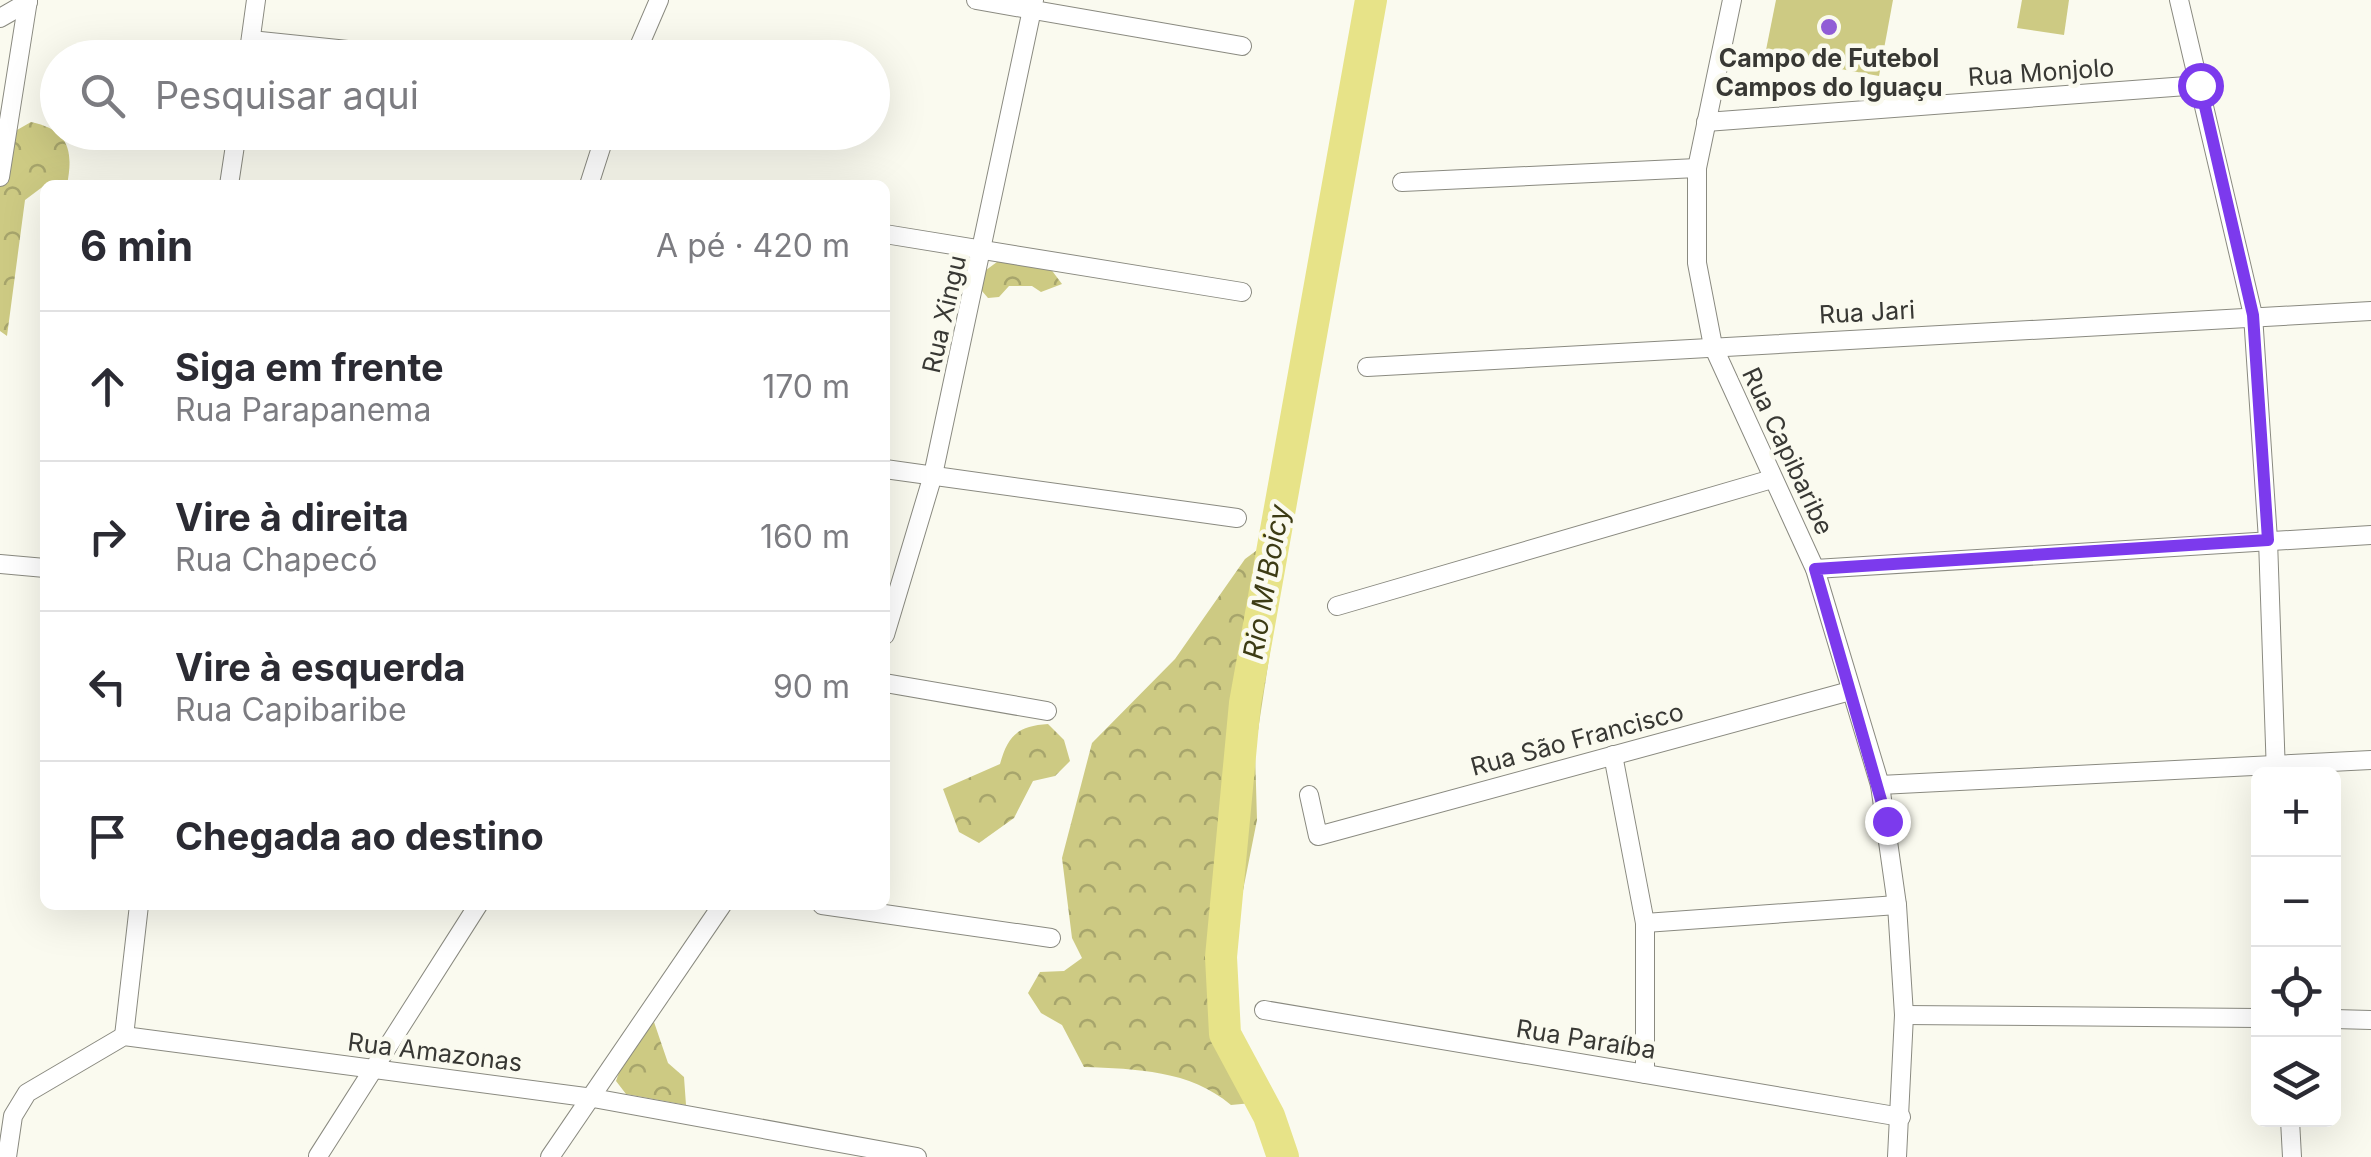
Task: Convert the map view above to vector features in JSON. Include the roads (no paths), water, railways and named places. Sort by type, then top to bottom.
[{"type":"street","points":[[250,40],[256,0]]},
{"type":"street","points":[[642,40],[659,0]]},
{"type":"street","points":[[976,0],[1033,4],[1242,46]]},
{"type":"street","name":"Rua Capibaribe","points":[[1732,0],[1697,168],[1696,264],[1712,346],[1815,569],[1880,785],[1896,905],[1904,1015],[1897,1157]]},
{"type":"street","points":[[2179,0],[2253,315],[2268,540],[2275,767]]},
{"type":"street","points":[[0,18],[28,1]]},
{"type":"street","points":[[0,177],[28,1]]},
{"type":"street","name":"Rua Xingu","points":[[890,618],[933,475],[984,250],[1033,4]]},
{"type":"street","name":"Rua Monjolo","points":[[1706,122],[2200,85]]},
{"type":"street","points":[[230,180],[234,150]]},
{"type":"street","points":[[591,180],[600,150]]},
{"type":"street","points":[[1402,182],[1697,168]]},
{"type":"street","points":[[890,235],[1242,292]]},
{"type":"street","name":"Rua Jari","points":[[1366,367],[2371,310]]},
{"type":"street","points":[[890,470],[1237,518]]},
{"type":"street","points":[[1337,606],[1772,479]]},
{"type":"street","points":[[1815,569],[2371,535]]},
{"type":"street","points":[[0,564],[40,568]]},
{"type":"street","points":[[890,684],[1047,711]]},
{"type":"street","name":"Rua São Francisco","points":[[1309,795],[1318,836],[1850,691]]},
{"type":"street","points":[[1613,754],[1645,923],[1646,1074]]},
{"type":"street","points":[[2296,767],[2371,760]]},
{"type":"street","points":[[1880,785],[2251,770]]},
{"type":"street","points":[[1645,923],[1896,905]]},
{"type":"street","points":[[7,1157],[13,1116],[27,1093],[124,1036],[138,910]]},
{"type":"street","points":[[318,1156],[475,910]]},
{"type":"street","points":[[550,1157],[719,910]]},
{"type":"street","points":[[857,910],[1051,938]]},
{"type":"street","name":"Rua Paraíba","points":[[1264,1010],[1901,1117]]},
{"type":"street","points":[[1904,1015],[2251,1018]]},
{"type":"street","points":[[2341,1019],[2371,1020]]},
{"type":"street","name":"Rua Amazonas","points":[[124,1036],[593,1098],[917,1157]]},
{"type":"street","points":[[2290,1127],[2292,1157]]},
{"type":"waterway","name":"Rio M'Boicy","points":[[1283,1157],[1269,1116],[1225,1034],[1221,957],[1245,703],[1371,0]]},
{"type":"place","name":"Campo de Futebol Campos do Iguaçu","points":[[1829,27]]}]
